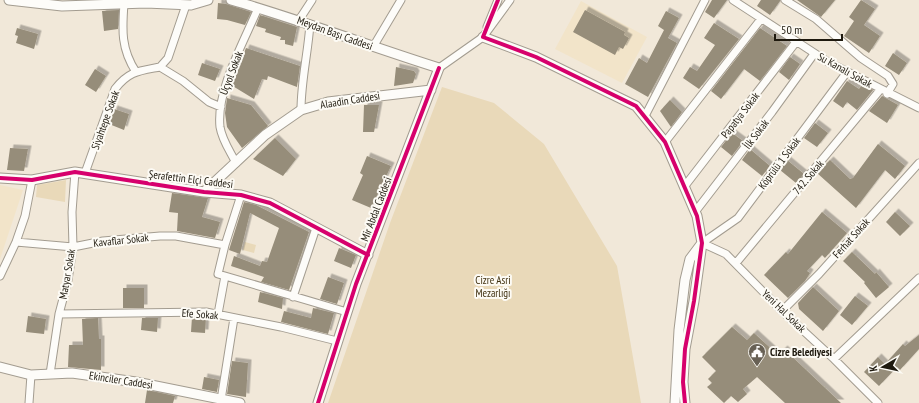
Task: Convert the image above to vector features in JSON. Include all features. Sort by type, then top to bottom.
[{"type":"street","points":[[9,0],[62,6],[111,2],[124,4],[147,1],[191,6],[208,0]]},
{"type":"street","name":"Meydan Başı Caddesi","points":[[231,0],[299,20],[372,47],[439,68]]},
{"type":"street","points":[[299,20],[312,0]]},
{"type":"street","points":[[372,47],[401,0]]},
{"type":"street","points":[[483,36],[498,0]]},
{"type":"street","points":[[439,68],[483,36],[510,0]]},
{"type":"street","points":[[645,116],[705,0]]},
{"type":"street","name":"Su Kanalı Sokak","points":[[733,0],[814,54],[884,92],[919,108]]},
{"type":"street","points":[[785,0],[816,19],[861,58],[888,76],[893,84],[884,92]]},
{"type":"street","points":[[124,4],[123,23],[125,48],[128,60],[136,72]]},
{"type":"street","points":[[186,5],[168,58],[160,67],[183,81],[209,102],[221,107]]},
{"type":"street","name":"Üçyol Sokak","points":[[236,163],[223,138],[220,127],[223,92],[258,8]]},
{"type":"street","points":[[665,142],[761,19]]},
{"type":"street","points":[[302,110],[301,91],[308,54],[310,24]]},
{"type":"street","points":[[483,36],[584,79],[636,106],[665,142],[695,212],[702,243],[694,301],[685,349],[683,382],[685,403]]},
{"type":"street","name":"Papatya Sokak","points":[[684,187],[796,42]]},
{"type":"street","name":"İlk Sokak","points":[[695,212],[772,112],[814,54]]},
{"type":"street","name":"Siyahtepe Sokak","points":[[85,173],[115,89],[124,77],[144,69],[160,67]]},
{"type":"street","name":"Mir Abdal Caddesi","points":[[318,403],[347,312],[439,68]]},
{"type":"street","name":"Köprülü 1 Sokak","points":[[702,243],[738,218],[847,72]]},
{"type":"street","name":"Alaadin Caddesi","points":[[204,192],[265,135],[302,110],[328,102],[431,90]]},
{"type":"street","name":"742. Sokak","points":[[736,263],[884,92]]},
{"type":"street","name":"Ferhat Sokak","points":[[782,311],[819,274],[919,163]]},
{"type":"street","name":"Şerafettin Elçi Caddesi","points":[[0,178],[32,180],[75,172],[204,192],[241,194],[270,203],[368,255]]},
{"type":"street","name":"Matyar Sokak","points":[[50,374],[59,314],[68,280],[73,247],[72,212],[75,172]]},
{"type":"street","points":[[0,276],[16,242],[25,216],[32,180]]},
{"type":"street","points":[[241,194],[225,245],[218,274],[347,312]]},
{"type":"street","points":[[293,297],[316,228]]},
{"type":"street","name":"Kavaflar Sokak","points":[[16,242],[73,247],[103,240],[176,236],[225,245]]},
{"type":"street","points":[[675,403],[679,330],[685,280],[690,259],[702,243]]},
{"type":"street","name":"Yeni Hal Sokak","points":[[702,243],[726,254],[736,263],[782,311],[834,359],[878,403]]},
{"type":"street","points":[[218,314],[225,276]]},
{"type":"street","points":[[834,359],[919,278]]},
{"type":"street","name":"Efe Sokak","points":[[59,314],[206,312],[337,341]]},
{"type":"street","points":[[221,400],[234,318]]},
{"type":"street","name":"Ekinciler Caddesi","points":[[0,367],[31,375],[72,373],[136,382],[210,400],[240,403]]},
{"type":"street","points":[[29,403],[31,375]]},
{"type":"shaded area","points":[[581,1],[647,37],[622,83],[555,49]]},
{"type":"shaded area","points":[[0,185],[23,190],[0,259]]},
{"type":"green space","name":"Cizre Asri Mezarlığı","points":[[442,87],[494,103],[544,144],[617,266],[641,403],[328,403],[390,223]]},
{"type":"green space","points":[[66,180],[65,202],[36,197],[37,185]]},
{"type":"green space","points":[[245,242],[256,245],[254,253],[243,250]]},
{"type":"building","points":[[712,0],[727,0],[714,18],[705,12]]},
{"type":"building","points":[[761,0],[780,1],[770,15],[757,6]]},
{"type":"building","points":[[797,0],[835,0],[821,17]]},
{"type":"building","points":[[861,0],[875,9],[864,25],[880,36],[869,53],[844,36],[854,21],[849,17]]},
{"type":"building","points":[[218,3],[251,12],[245,25],[217,19]]},
{"type":"building","points":[[119,10],[118,29],[104,31],[102,11]]},
{"type":"building","points":[[585,10],[625,32],[624,35],[629,38],[623,49],[619,47],[615,55],[573,32]]},
{"type":"building","points":[[666,11],[679,18],[668,38],[677,43],[648,97],[625,84],[639,58],[647,63],[664,30],[658,26]]},
{"type":"building","points":[[260,15],[297,27],[293,46],[285,44],[285,40],[280,40],[281,37],[265,32],[266,29],[256,26]]},
{"type":"building","points":[[714,23],[739,39],[699,89],[683,78],[690,67],[697,71],[715,45],[704,38]]},
{"type":"building","points":[[17,28],[38,34],[34,49],[16,43],[18,36],[15,35]]},
{"type":"building","points":[[760,28],[787,46],[760,81],[744,69],[721,99],[711,91]]},
{"type":"building","points":[[246,48],[300,66],[297,87],[268,76],[267,80],[262,79],[254,99],[231,85]]},
{"type":"building","points":[[893,53],[907,63],[899,75],[885,66]]},
{"type":"building","points":[[790,57],[800,64],[789,80],[779,72]]},
{"type":"building","points":[[202,63],[220,69],[215,81],[198,75]]},
{"type":"building","points":[[396,67],[414,71],[416,74],[413,83],[394,86]]},
{"type":"building","points":[[95,69],[106,76],[96,92],[85,85]]},
{"type":"building","points":[[847,81],[859,89],[862,85],[873,90],[857,110],[847,102],[843,108],[833,101]]},
{"type":"building","points":[[882,96],[898,105],[887,123],[869,111]]},
{"type":"building","points":[[227,98],[251,105],[268,126],[242,148],[227,127],[225,113]]},
{"type":"building","points":[[670,100],[682,112],[671,127],[660,111]]},
{"type":"building","points":[[364,105],[379,105],[374,132],[363,132]]},
{"type":"building","points":[[114,109],[129,114],[124,130],[109,124]]},
{"type":"building","points":[[815,123],[828,133],[817,147],[804,138]]},
{"type":"building","points":[[732,133],[743,141],[732,156],[721,147]]},
{"type":"building","points":[[275,138],[296,159],[283,176],[253,159]]},
{"type":"building","points":[[878,144],[905,166],[895,179],[885,170],[856,208],[817,173],[830,160],[850,179],[853,178]]},
{"type":"building","points":[[10,148],[28,149],[24,171],[7,170]]},
{"type":"building","points":[[750,149],[770,166],[762,176],[742,160]]},
{"type":"building","points":[[367,156],[391,166],[371,208],[352,200],[363,175],[360,173]]},
{"type":"building","points":[[787,160],[804,174],[796,183],[780,170]]},
{"type":"building","points":[[172,193],[208,198],[202,217],[220,222],[215,238],[177,231],[178,213],[169,212]]},
{"type":"building","points":[[244,202],[256,205],[309,232],[289,290],[261,282],[264,277],[231,266],[234,256],[260,266],[262,261],[267,262],[279,228],[250,213],[240,254],[229,250]]},
{"type":"building","points":[[822,212],[847,233],[825,258],[822,255],[807,271],[810,273],[805,281],[788,298],[764,275],[786,252],[788,254]]},
{"type":"building","points":[[895,212],[910,226],[900,236],[886,222]]},
{"type":"building","points":[[339,248],[356,255],[351,268],[334,261]]},
{"type":"building","points":[[852,252],[875,274],[876,272],[889,287],[876,298],[864,283],[865,282],[843,261]]},
{"type":"building","points":[[328,277],[344,283],[337,304],[320,299]]},
{"type":"building","points":[[813,287],[839,311],[823,331],[799,309],[798,303]]},
{"type":"building","points":[[123,288],[144,288],[144,308],[123,308]]},
{"type":"building","points":[[260,292],[283,298],[282,309],[258,302]]},
{"type":"building","points":[[855,296],[868,306],[852,325],[840,315]]},
{"type":"building","points":[[313,308],[334,313],[328,334],[281,322],[284,311],[311,318]]},
{"type":"building","points":[[28,316],[46,319],[44,334],[26,332]]},
{"type":"building","points":[[192,317],[206,317],[205,333],[191,332]]},
{"type":"building","points":[[98,318],[99,339],[101,339],[101,370],[68,367],[69,345],[83,345],[82,319]]},
{"type":"building","points":[[142,318],[158,318],[157,332],[141,330]]},
{"type":"building","name":"Cizre Belediyesi","points":[[732,327],[747,340],[754,333],[778,355],[784,349],[841,403],[785,403],[757,377],[743,389],[747,394],[738,402],[731,396],[724,403],[707,387],[712,383],[708,379],[716,371],[702,357]]},
{"type":"building","points":[[919,335],[919,349],[900,370],[897,367],[879,386],[864,372],[878,357],[885,364],[903,344],[905,346]]},
{"type":"building","points":[[232,361],[248,363],[246,397],[227,394]]},
{"type":"building","points":[[204,377],[219,380],[217,392],[202,389]]},
{"type":"building","points":[[147,390],[175,396],[173,403],[145,403]]},
{"type":"cycle path","points":[[498,0],[483,37],[536,57],[636,106],[665,142],[697,216],[702,243],[694,301],[685,349],[683,382],[685,403]]},
{"type":"cycle path","points":[[318,403],[356,284],[439,68]]},
{"type":"cycle path","points":[[0,178],[32,180],[75,172],[204,192],[241,195],[270,203],[368,255]]},
{"type":"place","name":"Cizre Belediyesi","points":[[757,367]]}]
